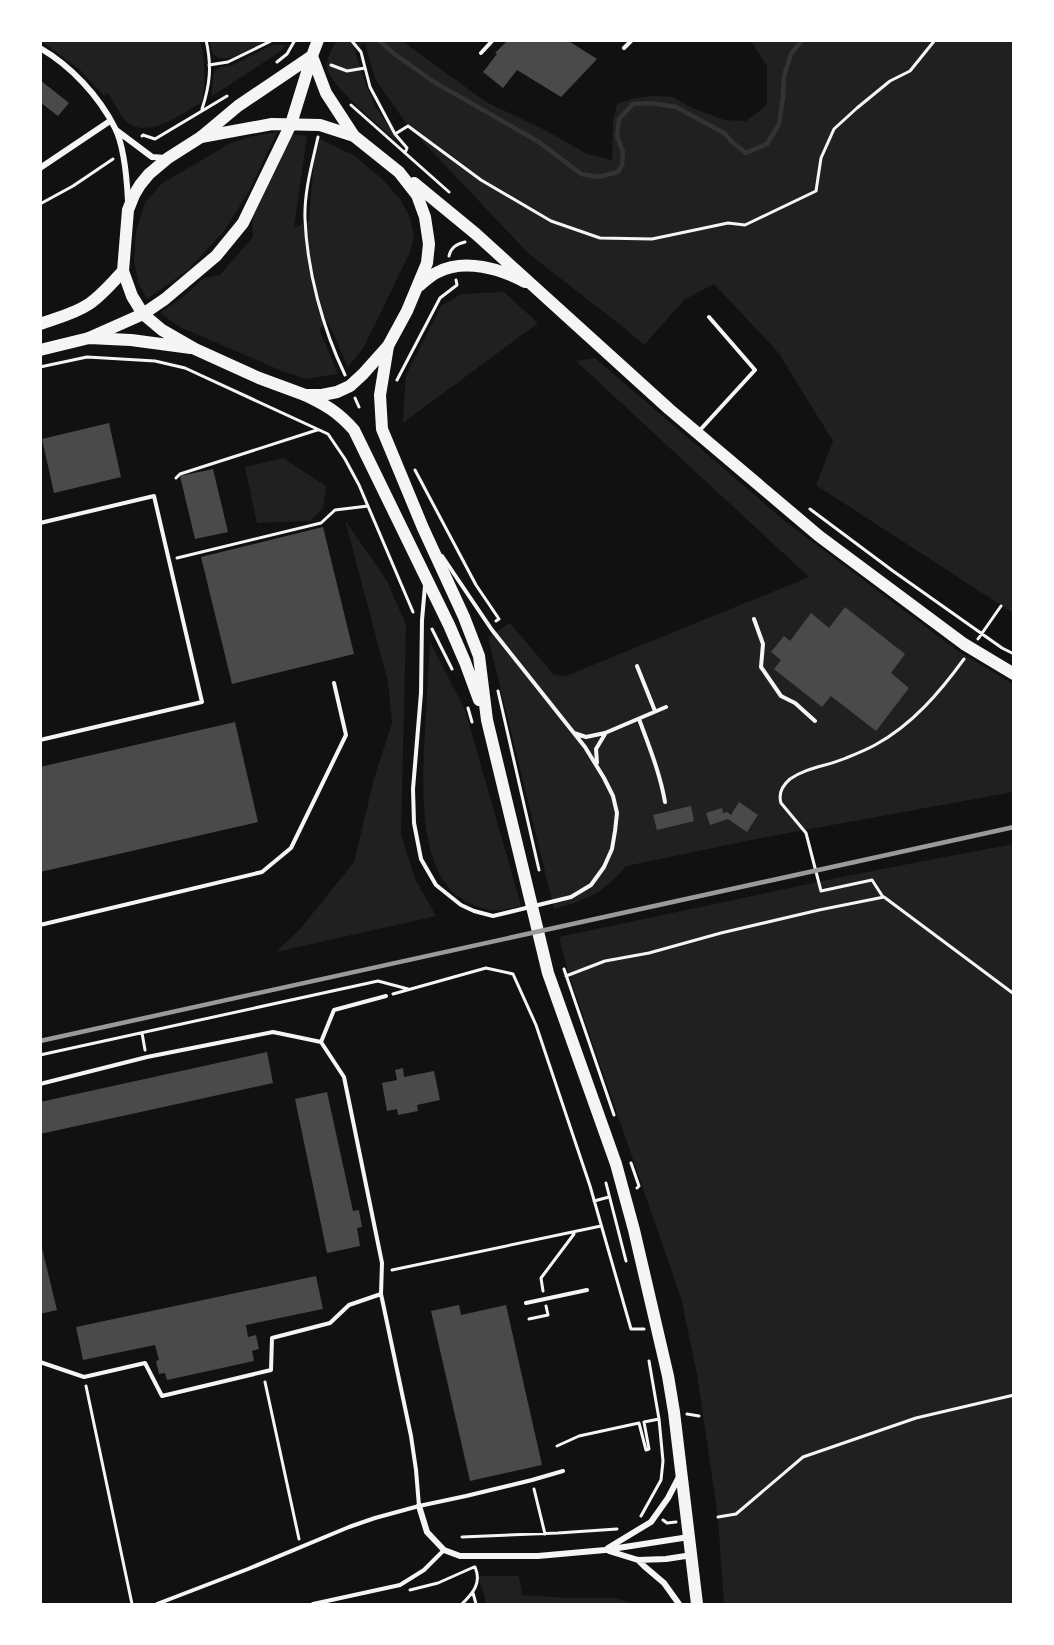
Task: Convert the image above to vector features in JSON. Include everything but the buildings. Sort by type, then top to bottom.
[{"type":"main road","points":[[40,350],[89,338],[143,314],[165,299],[216,256],[243,223],[291,124],[318,40]]},
{"type":"main road","points":[[312,56],[326,93],[354,136],[476,234],[669,409],[828,543],[964,645],[1014,674]]},
{"type":"main road","points":[[312,56],[238,106],[201,137],[168,158],[140,185],[128,210],[123,271],[132,296],[143,314],[162,330],[195,349],[324,404],[338,412],[354,430],[465,662],[487,720]]},
{"type":"main road","points":[[201,137],[272,124],[320,124],[354,136]]},
{"type":"main road","points":[[305,395],[337,392],[350,386],[363,374],[388,346],[418,286],[427,263],[429,244],[425,217],[417,195],[399,172]]},
{"type":"main road","points":[[418,286],[439,271],[460,266],[475,266],[515,277],[537,288]]},
{"type":"main road","points":[[40,324],[70,314],[89,304],[123,271]]},
{"type":"main road","points":[[89,338],[131,340],[195,349]]},
{"type":"main road","points":[[388,346],[380,395],[382,429],[479,656],[487,720],[548,973],[616,1164],[634,1230],[671,1394],[697,1605]]},
{"type":"street","points":[[40,48],[63,63],[81,81],[116,130],[152,157],[168,158]]},
{"type":"street","points":[[40,168],[110,121]]},
{"type":"street","points":[[116,130],[127,177],[128,210]]},
{"type":"street","points":[[605,1550],[651,1522],[668,1498],[681,1473]]},
{"type":"street","points":[[419,1506],[427,1532],[444,1550],[460,1556],[538,1556],[605,1550],[689,1537]]},
{"type":"street","points":[[605,1550],[638,1560],[692,1556]]},
{"type":"street","points":[[638,1560],[664,1583],[679,1605]]},
{"type":"lane","points":[[481,53],[493,40]]},
{"type":"lane","points":[[624,48],[632,40]]},
{"type":"lane","points":[[698,433],[755,370],[708,317]]},
{"type":"lane","points":[[40,524],[154,496],[202,702],[40,740]]},
{"type":"lane","points":[[423,528],[489,626],[585,747],[613,796],[616,813],[612,849],[604,867],[591,885],[571,897],[493,916],[474,911],[461,904],[436,885],[421,859],[414,823],[414,801],[421,693],[422,620],[426,580]]},
{"type":"lane","points":[[754,619],[764,644],[761,667],[781,696],[795,703],[815,721]]},
{"type":"lane","points":[[637,666],[655,711]]},
{"type":"lane","points":[[40,925],[262,872],[291,848],[346,735],[334,683]]},
{"type":"lane","points":[[572,732],[586,737],[605,733],[666,707]]},
{"type":"lane","points":[[639,718],[661,781],[664,802]]},
{"type":"lane","points":[[598,767],[596,749],[605,733]]},
{"type":"lane","points":[[321,1042],[334,1010],[386,996]]},
{"type":"lane","points":[[40,1084],[147,1057],[273,1032],[321,1042],[344,1077],[382,1263],[381,1294],[411,1436],[419,1506]]},
{"type":"lane","points":[[526,1303],[587,1290]]},
{"type":"lane","points":[[40,1362],[84,1377],[145,1363],[162,1396],[271,1370],[272,1338],[330,1323],[349,1305],[381,1294]]},
{"type":"lane","points":[[157,1605],[349,1527],[419,1506],[563,1471]]},
{"type":"lane","points":[[313,1605],[400,1585],[424,1569],[444,1550]]},
{"type":"path","points":[[202,111],[209,88],[206,40]]},
{"type":"path","points":[[209,66],[228,62],[273,40]]},
{"type":"path","points":[[272,65],[287,54],[294,41],[286,40]]},
{"type":"path","points":[[349,103],[405,153],[407,148],[395,134],[370,87],[361,52],[351,40]]},
{"type":"path","points":[[395,134],[408,126],[481,180],[551,221],[600,238],[652,239],[728,223],[745,225],[816,191],[822,158],[834,129],[890,81],[910,71],[934,40]]},
{"type":"path","points":[[331,65],[347,71],[365,68]]},
{"type":"path","points":[[143,135],[155,139],[232,94]]},
{"type":"path","points":[[318,136],[309,176],[305,218],[309,261],[324,318],[343,371]]},
{"type":"path","points":[[40,204],[110,162]]},
{"type":"path","points":[[449,255],[457,244],[469,240]]},
{"type":"path","points":[[394,386],[440,298],[457,285]]},
{"type":"path","points":[[40,367],[87,357],[155,361],[185,368],[330,433],[368,506],[416,618]]},
{"type":"path","points":[[354,394],[359,407]]},
{"type":"path","points":[[359,407],[366,408]]},
{"type":"path","points":[[353,413],[359,407]]},
{"type":"path","points":[[176,478],[180,474],[319,429]]},
{"type":"path","points":[[415,469],[476,585],[500,619],[496,621]]},
{"type":"path","points":[[169,560],[321,523],[335,510],[368,506]]},
{"type":"path","points":[[429,623],[455,675]]},
{"type":"path","points":[[497,684],[539,870]]},
{"type":"path","points":[[945,685],[918,714],[876,744],[843,759],[792,777],[783,785],[781,803],[806,833],[821,891],[872,880],[884,897],[1014,994]]},
{"type":"path","points":[[467,706],[474,726]]},
{"type":"path","points":[[566,976],[605,961],[649,953],[720,933],[884,897]]},
{"type":"path","points":[[386,996],[486,968],[513,974],[536,1025],[594,1201],[631,1329],[657,1327]]},
{"type":"path","points":[[564,969],[615,1118]]},
{"type":"path","points":[[40,1055],[378,981],[408,989]]},
{"type":"path","points":[[142,1033],[147,1057]]},
{"type":"path","points":[[630,1159],[639,1186]]},
{"type":"path","points":[[604,1177],[627,1264]]},
{"type":"path","points":[[594,1201],[609,1197]]},
{"type":"path","points":[[382,1272],[601,1226]]},
{"type":"path","points":[[529,1319],[548,1315],[541,1278],[576,1232]]},
{"type":"path","points":[[641,1319],[644,1329]]},
{"type":"path","points":[[640,1517],[661,1480],[663,1461],[648,1352]]},
{"type":"path","points":[[84,1377],[132,1604]]},
{"type":"path","points":[[265,1382],[299,1540]]},
{"type":"path","points":[[718,1517],[736,1514],[803,1457],[916,1418],[1014,1395]]},
{"type":"path","points":[[557,1446],[579,1436],[639,1423],[646,1450],[649,1449],[644,1422],[659,1419]]},
{"type":"path","points":[[532,1480],[545,1534]]},
{"type":"path","points":[[462,1537],[618,1529]]},
{"type":"path","points":[[462,1605],[473,1593],[478,1576],[473,1557]]},
{"type":"path","points":[[407,1591],[438,1583],[475,1567]]},
{"type":"path","points":[[473,1593],[476,1605]]},
{"type":"shaded area","points":[[41,41],[200,41],[204,71],[202,102],[165,123],[145,128],[135,127],[124,119],[108,93],[104,96],[79,69]]},
{"type":"shaded area","points":[[210,41],[265,41],[241,54],[224,58],[217,57],[212,51]]},
{"type":"shaded area","points":[[336,41],[402,41],[486,102],[545,130],[587,154],[612,160],[613,121],[617,104],[635,98],[673,97],[688,106],[724,120],[746,121],[767,105],[767,66],[751,41],[1013,41],[1013,613],[816,485],[833,441],[778,352],[714,284],[684,300],[644,345],[529,254],[408,126],[375,79],[365,43],[354,48],[376,108],[397,139],[396,141],[357,106],[337,85],[327,68],[328,57]]},
{"type":"shaded area","points":[[272,45],[286,45],[281,51],[211,97],[214,71],[220,67],[231,66]]},
{"type":"shaded area","points":[[277,132],[249,191],[224,231],[188,270],[147,299],[138,282],[134,260],[136,231],[145,203],[161,184],[229,144],[248,137]]},
{"type":"shaded area","points":[[289,134],[307,136],[294,228],[309,221],[314,159],[320,139],[355,156],[381,178],[400,199],[410,218],[414,238],[410,252],[364,347],[348,367],[328,322],[319,329],[338,374],[305,379],[180,327],[160,313],[204,278],[220,275],[253,237],[252,219]]},
{"type":"shaded area","points":[[504,292],[538,323],[403,423],[406,375],[441,306],[461,294]]},
{"type":"shaded area","points":[[595,358],[786,522],[958,651],[1013,684],[1013,792],[761,838],[626,866],[594,894],[554,909],[488,637],[510,623],[554,675],[566,676],[809,577],[576,361]]},
{"type":"shaded area","points":[[283,458],[326,486],[323,508],[310,521],[257,523],[245,467]]},
{"type":"shaded area","points":[[345,520],[387,581],[406,625],[401,834],[415,879],[436,916],[276,952],[301,928],[354,862],[374,779],[392,723],[388,682]]},
{"type":"shaded area","points":[[430,642],[465,710],[521,906],[495,910],[472,904],[453,892],[440,874],[431,852],[426,827],[423,774]]},
{"type":"shaded area","points":[[1013,844],[1013,1604],[724,1604],[718,1517],[697,1374],[681,1298],[569,975],[559,937],[846,876]]},
{"type":"shaded area","points":[[478,1576],[519,1576],[522,1595],[615,1598],[636,1604],[485,1604]]},
{"type":"waterway","points":[[379,40],[393,53],[434,82],[539,142],[581,174],[598,177],[618,172],[622,165],[623,152],[617,136],[619,119],[633,104],[650,103],[676,107],[724,133],[746,153],[767,144],[779,124],[784,76],[791,54],[802,40]]},
{"type":"railway","points":[[40,1041],[1014,827]]}]
